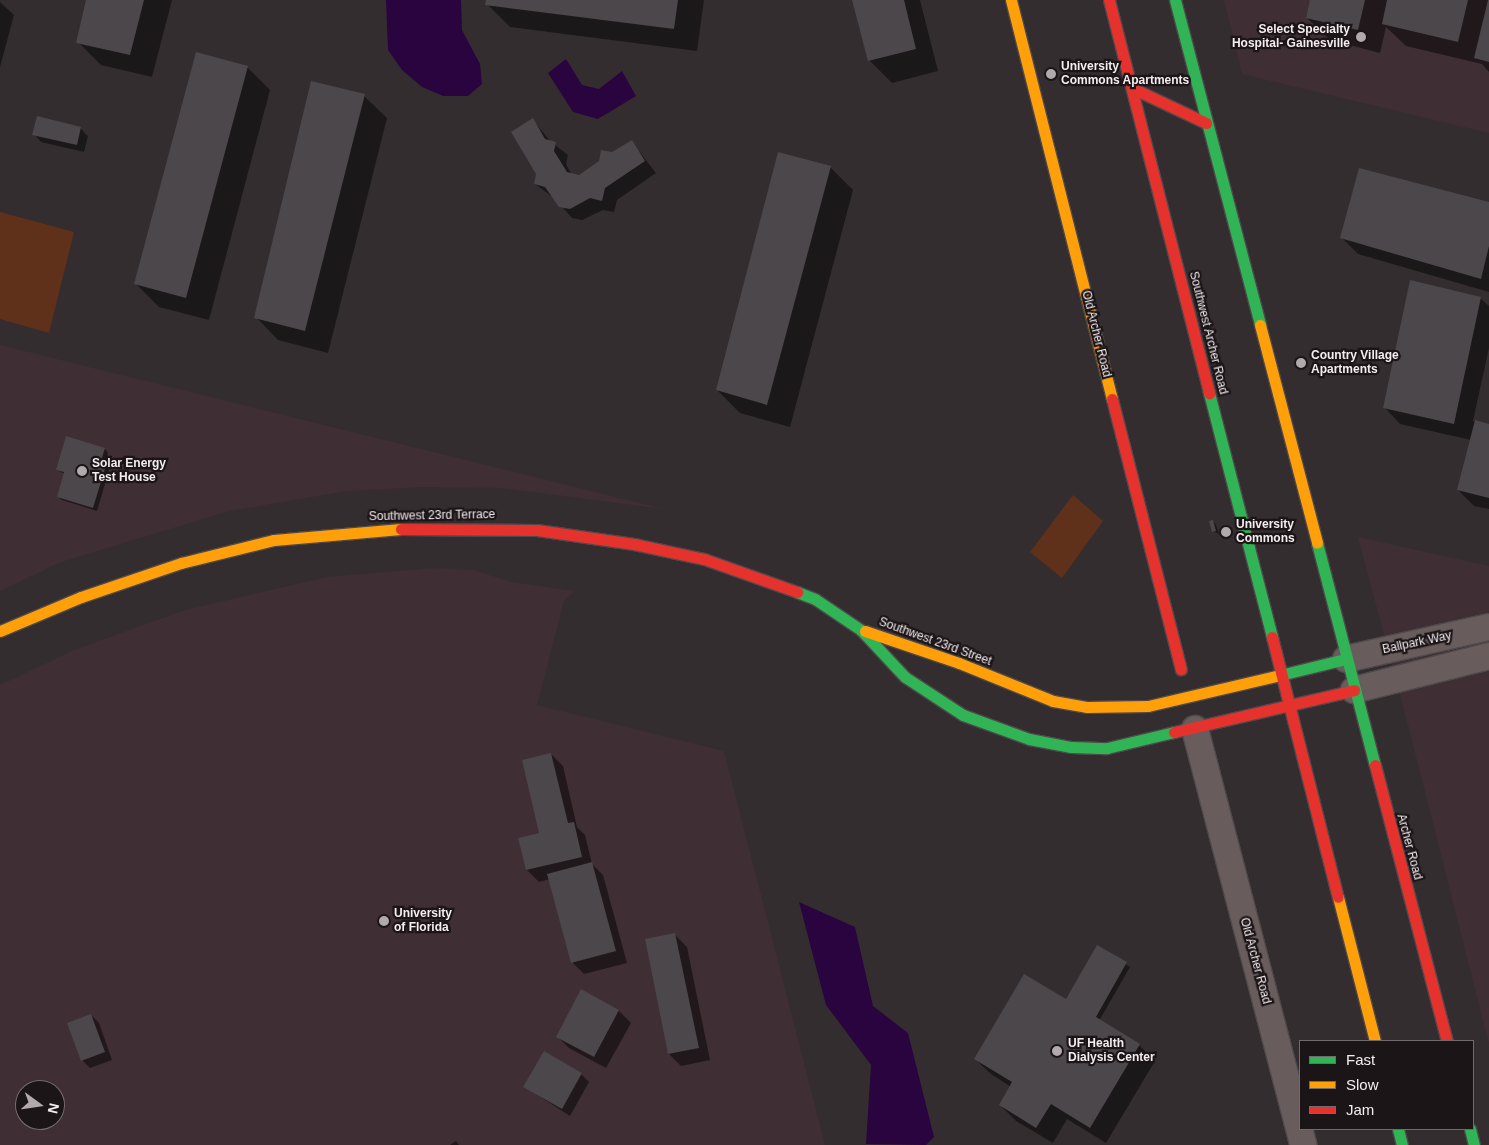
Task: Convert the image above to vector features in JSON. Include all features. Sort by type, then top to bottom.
[{"type":"street","name":"Old Archer Road","points":[[1011,0],[1182,672]]},
{"type":"street","name":"Southwest Archer Road","points":[[1109,0],[1280,674]]},
{"type":"street","points":[[1175,0],[1346,659]]},
{"type":"street","points":[[1132,88],[1206,123]]},
{"type":"street","name":"Southwest 23rd Terrace","points":[[0,631],[81,598],[181,563],[265,543],[358,531],[439,527],[537,530],[634,544],[704,560],[815,599],[861,630]]},
{"type":"street","name":"Ballpark Way","points":[[1346,659],[1489,627]]},
{"type":"street","name":"Southwest 23rd Street","points":[[861,630],[958,663],[1053,700],[1116,709],[1156,704],[1225,686],[1346,659]]},
{"type":"street","name":"Southwest 23rd Street","points":[[861,630],[905,677],[963,715],[1029,739],[1071,747],[1107,748],[1196,729],[1354,690]]},
{"type":"street","points":[[1354,690],[1489,656]]},
{"type":"street","name":"Archer Road","points":[[1346,659],[1447,1040]]},
{"type":"street","points":[[1280,674],[1375,1040]]},
{"type":"street","points":[[1208,679],[1225,686]]},
{"type":"street","points":[[1156,704],[1166,690]]},
{"type":"street","name":"Old Archer Road","points":[[1196,729],[1299,1130]]},
{"type":"street","name":"Old Archer Road","points":[[1299,1130],[1303,1145]]},
{"type":"street","points":[[1398,1130],[1402,1145]]},
{"type":"street","points":[[1470,1130],[1474,1145]]},
{"type":"shaded area","points":[[386,0],[461,0],[462,30],[480,64],[482,84],[468,96],[443,96],[422,87],[402,70],[388,50]]},
{"type":"shaded area","name":"Select Specialty Hospital- Gainesville","points":[[1224,0],[1489,0],[1489,133],[1242,74]]},
{"type":"shaded area","points":[[566,59],[582,85],[599,89],[622,71],[636,96],[598,119],[573,112],[548,73]]},
{"type":"shaded area","points":[[0,212],[74,232],[49,333],[0,319]]},
{"type":"shaded area","points":[[0,345],[664,509],[502,488],[423,487],[347,491],[229,511],[61,562],[0,591]]},
{"type":"shaded area","points":[[1073,495],[1103,521],[1062,578],[1030,552]]},
{"type":"shaded area","points":[[1358,537],[1489,566],[1489,1044],[1408,725]]},
{"type":"shaded area","name":"University of Florida","points":[[432,568],[473,570],[512,582],[574,591],[564,601],[537,705],[724,751],[825,1145],[0,1145],[0,685],[74,650],[185,610],[327,577]]},
{"type":"shaded area","points":[[799,902],[855,927],[873,1006],[908,1033],[934,1137],[926,1145],[866,1144],[871,1065],[826,1005]]},
{"type":"building","points":[[86,0],[144,0],[130,55],[76,43]]},
{"type":"building","points":[[486,0],[678,0],[674,29],[485,5]]},
{"type":"building","points":[[852,0],[904,0],[916,49],[868,61]]},
{"type":"building","points":[[1310,0],[1365,0],[1358,30],[1306,18]]},
{"type":"building","points":[[1387,0],[1468,0],[1458,42],[1382,24]]},
{"type":"building","points":[[1489,0],[1489,62],[1474,58]]},
{"type":"building","points":[[196,52],[248,66],[186,298],[134,284]]},
{"type":"building","points":[[311,81],[365,94],[305,331],[254,318]]},
{"type":"building","points":[[37,116],[81,127],[77,145],[32,135]]},
{"type":"building","points":[[533,118],[545,139],[556,142],[554,151],[567,172],[579,175],[599,161],[601,150],[612,152],[632,140],[645,161],[605,188],[602,201],[590,198],[570,209],[559,207],[545,187],[534,184],[536,174],[511,132]]},
{"type":"building","points":[[778,152],[831,166],[767,405],[716,390]]},
{"type":"building","points":[[1359,168],[1489,202],[1489,246],[1481,279],[1340,238]]},
{"type":"building","points":[[1410,280],[1481,297],[1454,424],[1383,408]]},
{"type":"building","points":[[1475,420],[1489,424],[1489,498],[1457,490]]},
{"type":"building","name":"Solar Energy Test House","points":[[66,436],[105,448],[101,461],[107,462],[93,508],[57,497],[64,472],[56,470]]},
{"type":"building","points":[[1213,520],[1216,531],[1212,532],[1209,521]]},
{"type":"building","points":[[551,753],[568,823],[574,822],[582,857],[526,870],[518,838],[539,833],[522,760]]},
{"type":"building","points":[[592,862],[616,951],[571,963],[547,874]]},
{"type":"building","points":[[675,933],[699,1048],[668,1054],[645,939]]},
{"type":"building","name":"UF Health Dialysis Center","points":[[1097,945],[1127,962],[1096,1017],[1140,1044],[1090,1128],[1051,1104],[1036,1128],[999,1105],[1012,1082],[974,1059],[1024,974],[1066,999]]},
{"type":"building","points":[[581,989],[619,1010],[594,1057],[556,1037]]},
{"type":"building","points":[[91,1014],[105,1052],[81,1061],[67,1023]]},
{"type":"building","points":[[544,1051],[582,1073],[562,1109],[523,1087]]},
{"type":"traffic: fast","points":[[1175,0],[1260,325]]},
{"type":"traffic: fast","points":[[1209,393],[1272,637]]},
{"type":"traffic: fast","points":[[1317,543],[1375,765]]},
{"type":"traffic: fast","points":[[797,592],[815,599],[861,630],[905,677],[963,715],[1029,739],[1071,747],[1107,748],[1174,732]]},
{"type":"traffic: fast","points":[[1276,676],[1346,659]]},
{"type":"traffic: fast","points":[[1398,1130],[1402,1145]]},
{"type":"traffic: fast","points":[[1470,1130],[1474,1145]]},
{"type":"traffic: slow","points":[[1011,0],[1112,399]]},
{"type":"traffic: slow","points":[[1260,325],[1317,543]]},
{"type":"traffic: slow","points":[[0,631],[81,597],[181,563],[274,540],[401,529]]},
{"type":"traffic: slow","points":[[865,631],[959,663],[1053,701],[1087,707],[1148,706],[1276,676]]},
{"type":"traffic: slow","points":[[1338,897],[1375,1040]]},
{"type":"traffic: jam","points":[[1109,0],[1209,393]]},
{"type":"traffic: jam","points":[[1132,88],[1206,123]]},
{"type":"traffic: jam","points":[[1112,399],[1181,669]]},
{"type":"traffic: jam","points":[[401,529],[537,530],[634,544],[704,559],[797,592]]},
{"type":"traffic: jam","points":[[1272,637],[1338,897]]},
{"type":"traffic: jam","points":[[1174,732],[1354,690]]},
{"type":"traffic: jam","points":[[1375,765],[1447,1040]]},
{"type":"place","name":"Select Specialty Hospital- Gainesville","points":[[1361,37]]},
{"type":"place","name":"University Commons Apartments","points":[[1051,74]]},
{"type":"place","name":"Country Village Apartments","points":[[1301,363]]},
{"type":"place","name":"Solar Energy Test House","points":[[82,471]]},
{"type":"place","name":"University Commons","points":[[1226,532]]},
{"type":"place","name":"University of Florida","points":[[384,921]]},
{"type":"place","name":"UF Health Dialysis Center","points":[[1057,1051]]}]
